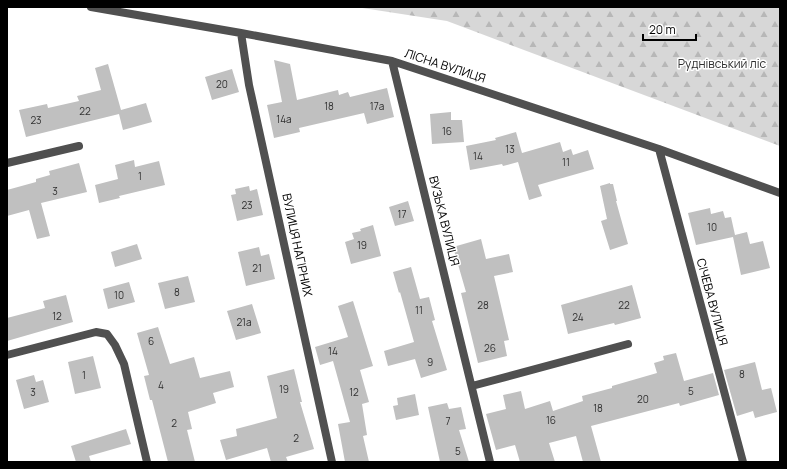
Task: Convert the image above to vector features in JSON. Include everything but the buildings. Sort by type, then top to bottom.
[{"type":"street","name":"ЛІСНА ВУЛИЦЯ","points":[[91,7],[392,61],[658,149],[780,192]]},
{"type":"street","name":"ВУЛИЦЯ НАГІРНИХ","points":[[241,33],[249,85],[332,462]]},
{"type":"street","name":"ВУЗЬКА ВУЛИЦЯ","points":[[392,61],[490,462]]},
{"type":"street","points":[[7,163],[79,146]]},
{"type":"street","name":"СІЧЕВА ВУЛИЦЯ","points":[[658,149],[743,462]]},
{"type":"street","points":[[7,355],[96,332],[107,334],[116,345],[124,364],[147,462]]},
{"type":"street","points":[[472,386],[628,344]]},
{"type":"green space","name":"Руднівський ліс","points":[[356,7],[780,7],[780,146],[447,21]]}]
